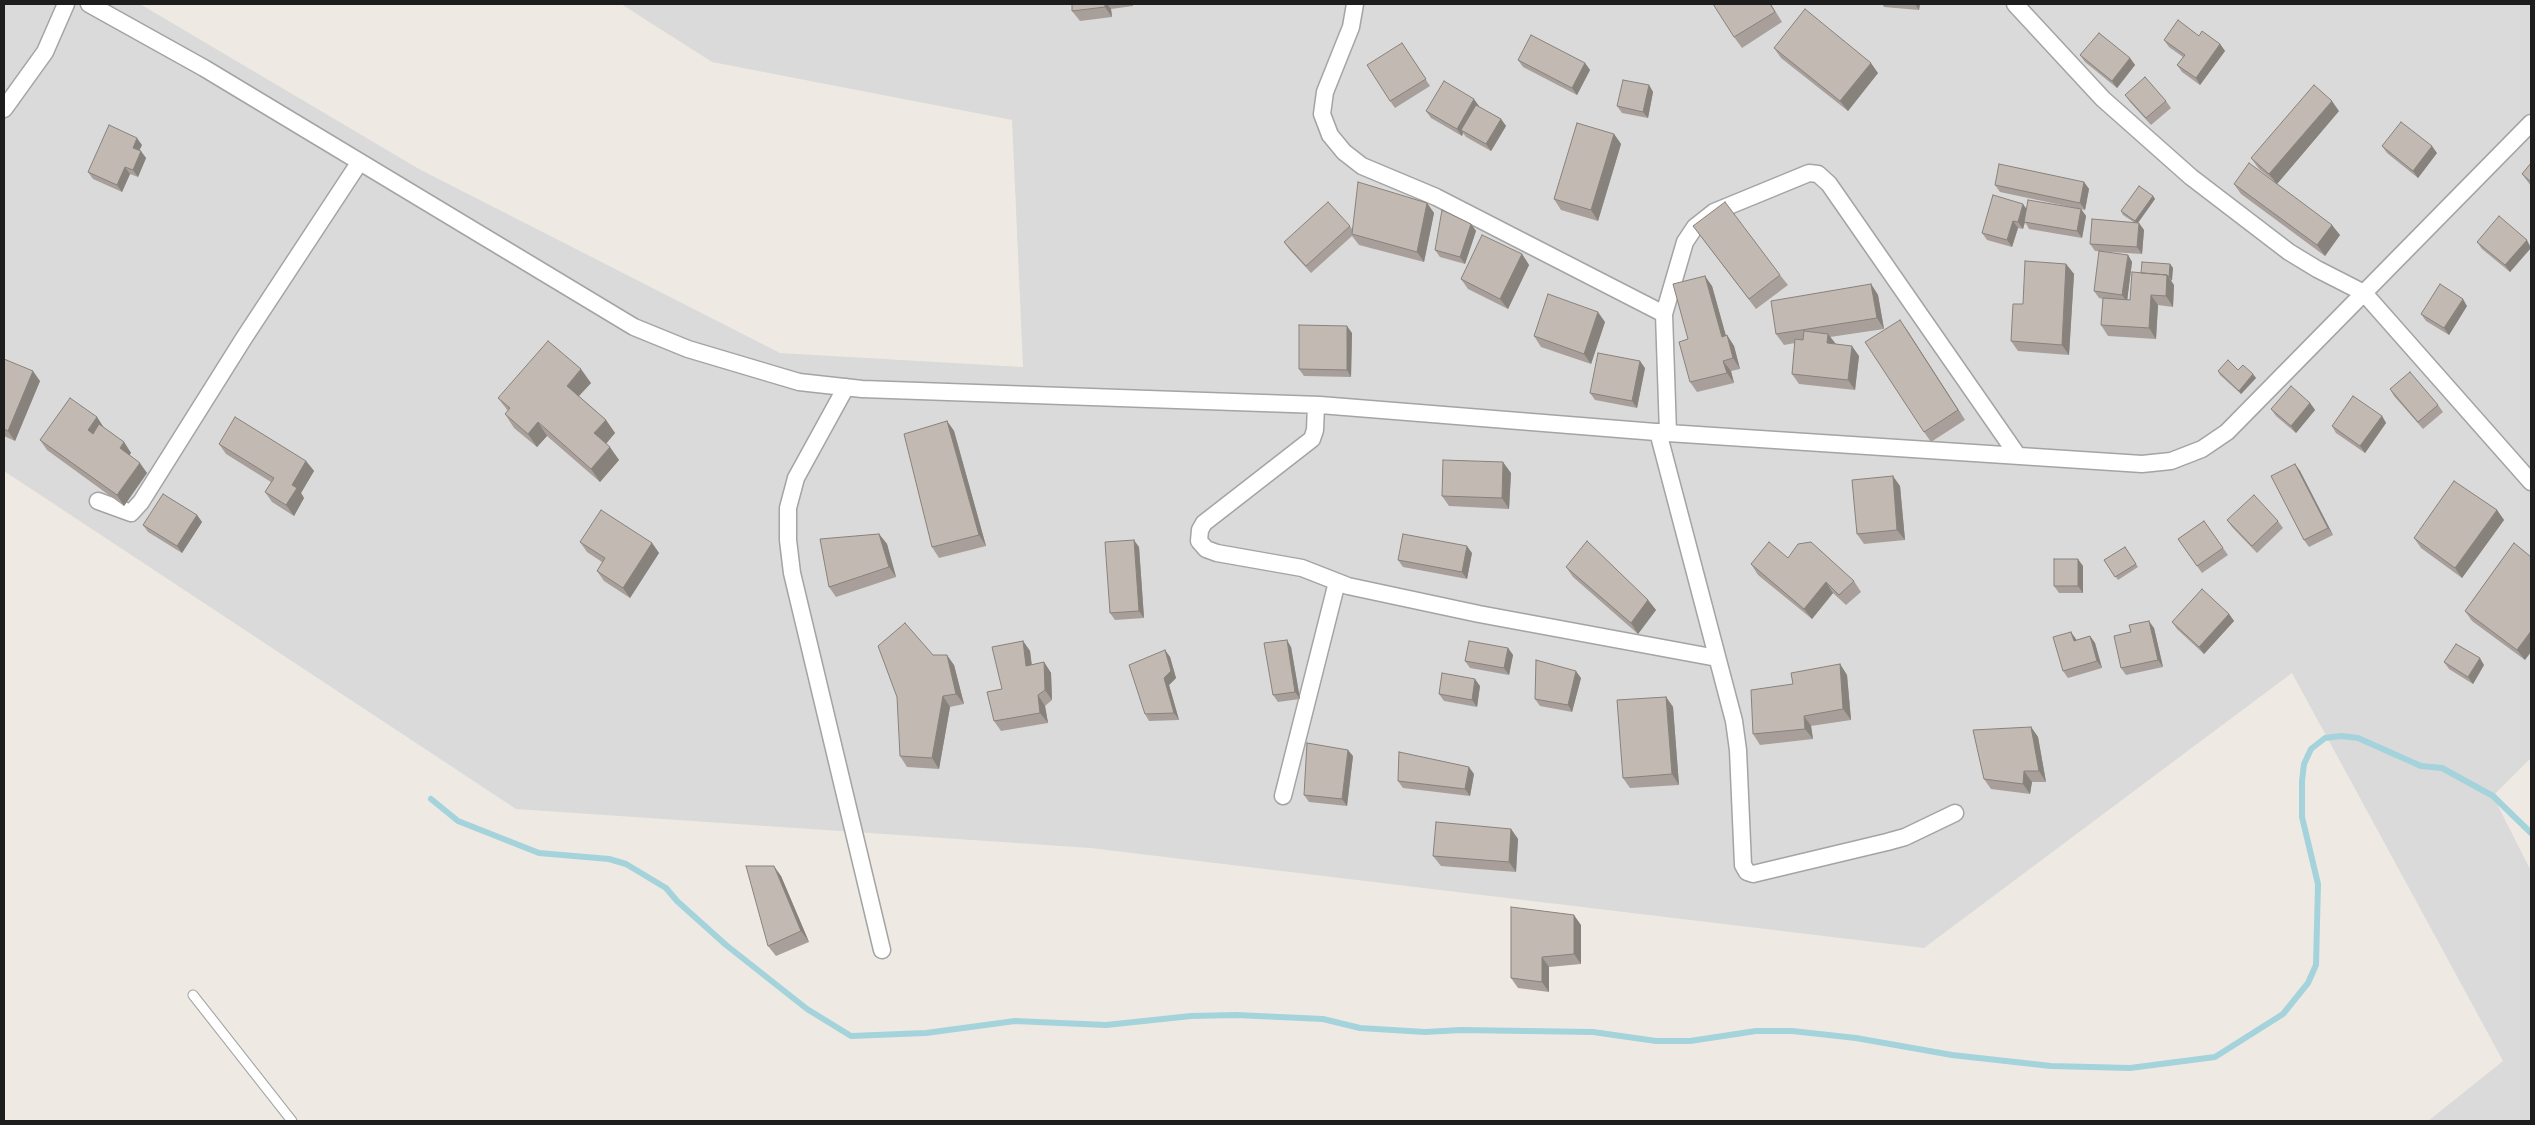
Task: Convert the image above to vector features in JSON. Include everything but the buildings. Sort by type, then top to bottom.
[{"type":"street","points":[[4,109],[45,52],[66,4]]},
{"type":"street","points":[[89,4],[204,68],[634,327],[688,349],[799,382],[846,387],[1316,405],[1663,433],[2142,464],[2171,461],[2202,449],[2227,432],[2531,123]]},
{"type":"street","points":[[1355,4],[1351,27],[1325,92],[1322,114],[1330,135],[1344,152],[1362,166],[1436,197],[1664,314]]},
{"type":"street","points":[[2015,4],[2103,99],[2191,177],[2289,252],[2364,293],[2531,482]]},
{"type":"street","points":[[98,501],[131,512],[141,502],[244,338],[360,163]]},
{"type":"street","points":[[1955,814],[1896,839],[1753,874],[1747,872],[1743,865],[1738,750],[1734,721],[1663,433],[1664,314],[1685,242],[1695,227],[1714,212],[1809,173],[1818,174],[1829,184],[2018,456]]},
{"type":"street","points":[[846,387],[796,478],[788,508],[788,540],[792,573],[882,950]]},
{"type":"street","points":[[1316,405],[1315,430],[1312,439],[1204,523],[1200,530],[1199,541],[1206,549],[1217,553],[1302,568],[1337,582],[1478,614],[1717,658]]},
{"type":"street","points":[[1283,796],[1337,582]]},
{"type":"lane","points":[[193,995],[292,1121]]},
{"type":"shaded area","points":[[4,4],[140,4],[419,169],[780,353],[1023,367],[1012,120],[712,62],[621,4],[2531,4],[2531,758],[2493,796],[2531,871],[2531,1121],[2428,1121],[2503,1061],[2292,673],[1924,948],[1090,848],[516,809],[4,471]]},
{"type":"waterway","points":[[431,799],[458,821],[539,853],[609,859],[626,864],[666,888],[677,901],[726,945],[807,1009],[851,1036],[926,1033],[1015,1021],[1106,1025],[1191,1016],[1236,1015],[1323,1019],[1360,1028],[1425,1032],[1461,1030],[1593,1032],[1656,1041],[1690,1041],[1756,1031],[1792,1031],[1856,1038],[1952,1055],[2051,1066],[2130,1068],[2215,1057],[2283,1014],[2308,983],[2316,965],[2318,884],[2302,817],[2302,781],[2304,764],[2311,749],[2325,738],[2341,736],[2358,738],[2421,766],[2442,768],[2493,796],[2531,833]]}]
